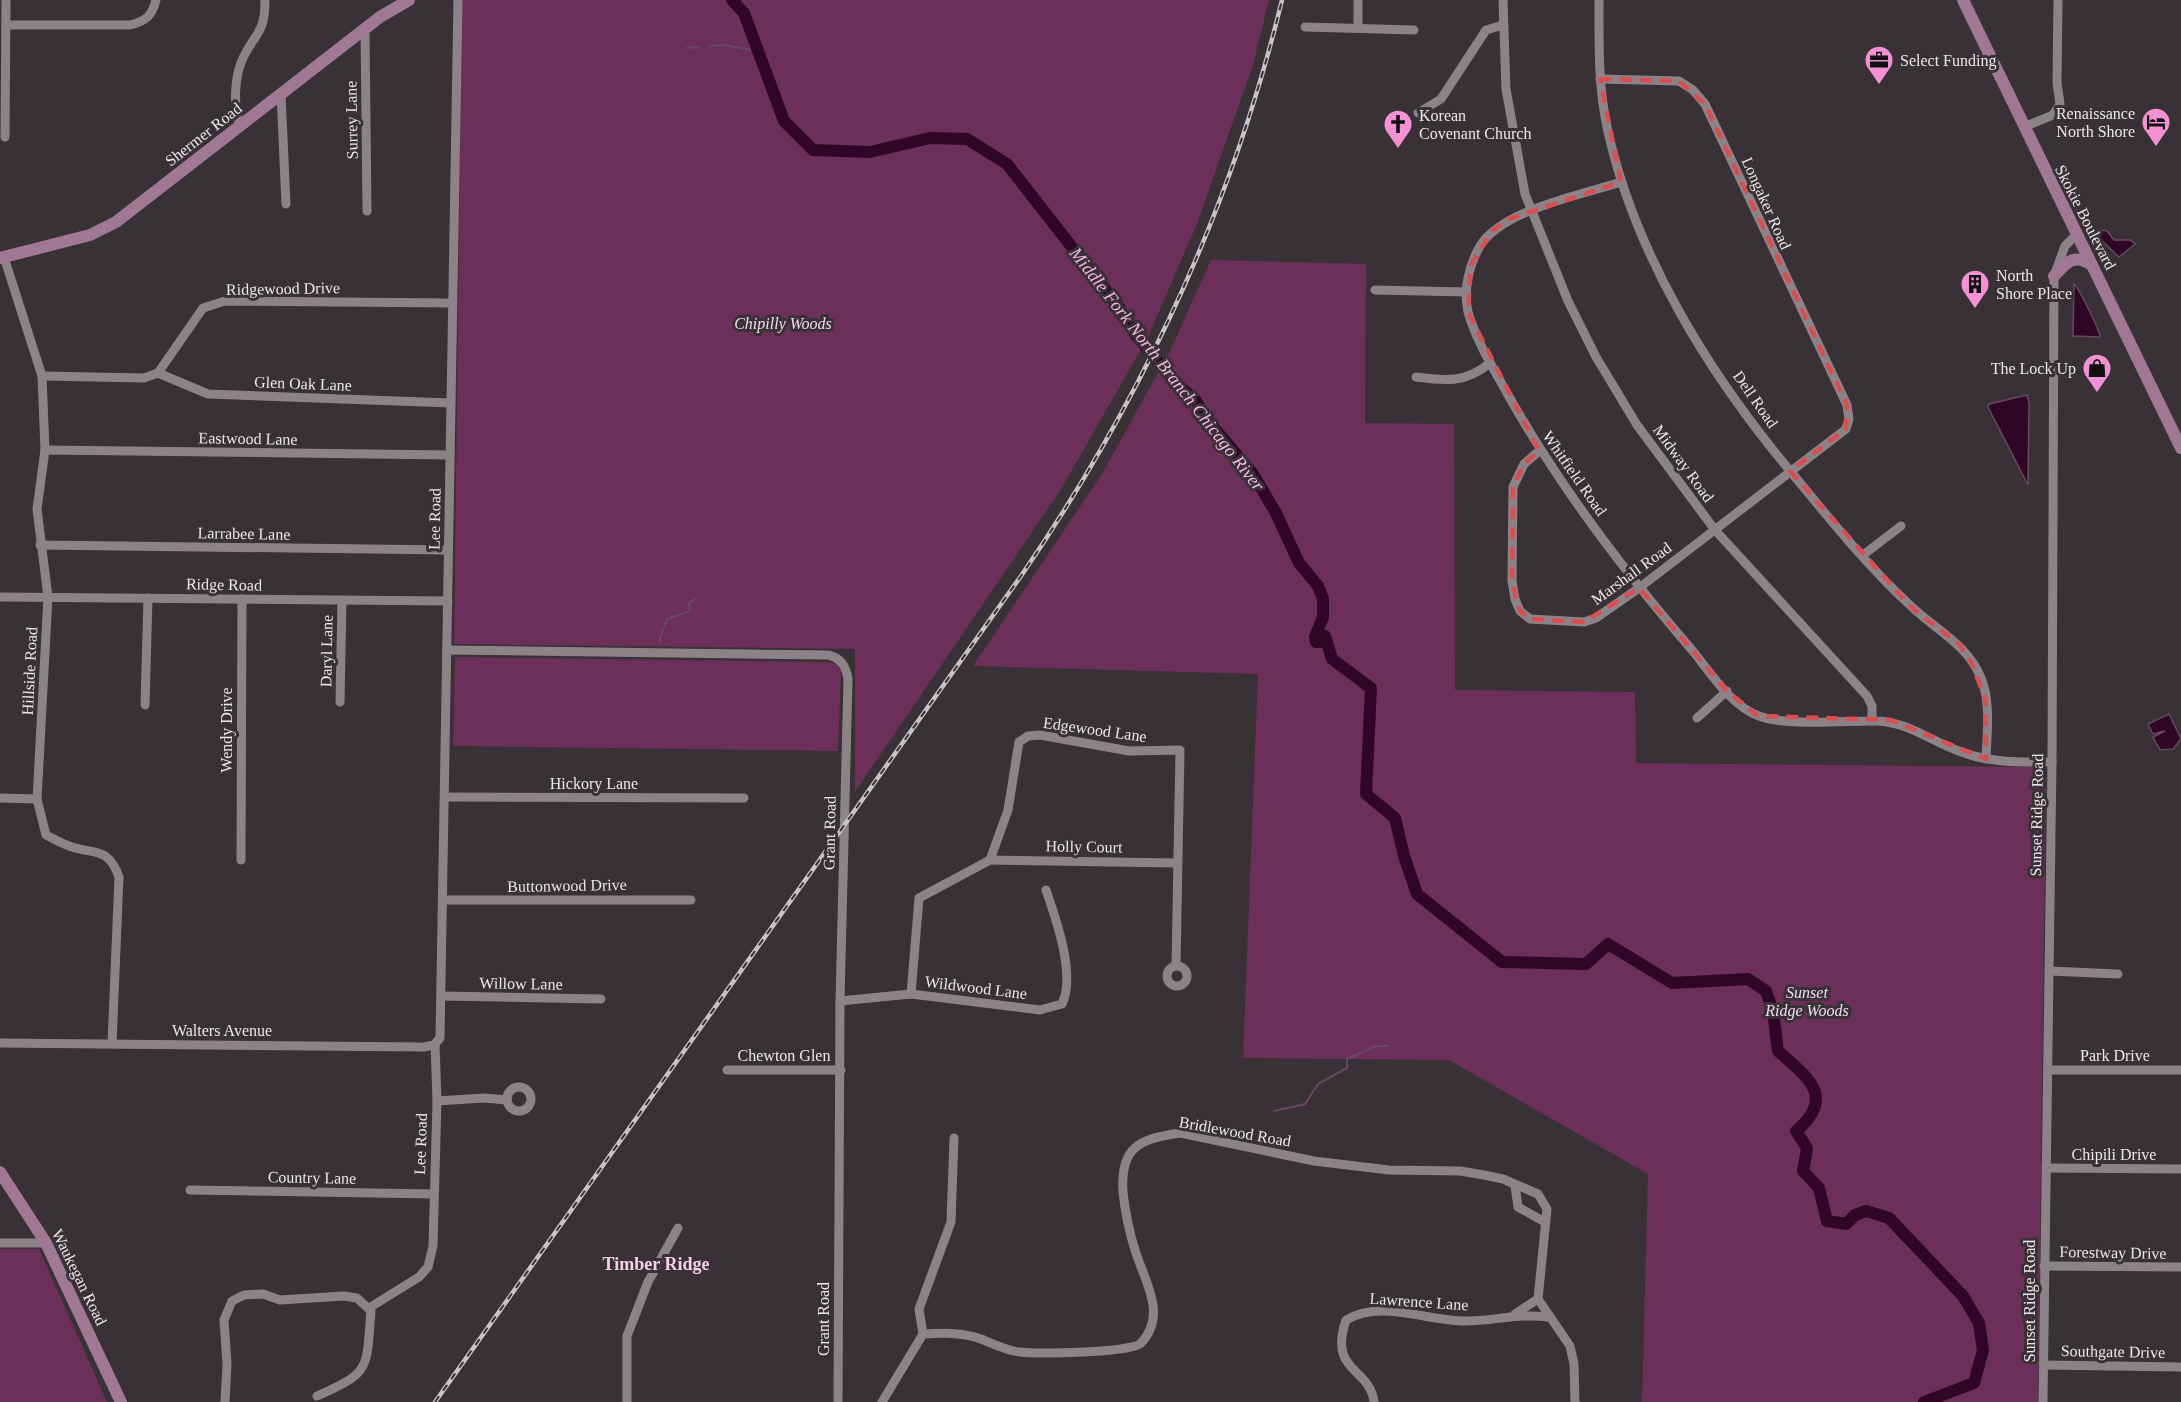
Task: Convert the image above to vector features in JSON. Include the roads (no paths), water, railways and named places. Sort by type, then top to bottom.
[{"type":"main road","name":"Skokie Boulevard","points":[[1963,0],[2181,447]]},
{"type":"main road","name":"Shermer Road","points":[[2,257],[103,230],[400,2]]},
{"type":"main road","points":[[2055,276],[2071,259],[2079,258],[2092,265]]},
{"type":"main road","name":"Waukegan Road","points":[[0,1172],[46,1243],[121,1402]]},
{"type":"street","points":[[5,137],[6,0]]},
{"type":"street","points":[[6,25],[130,26],[142,22],[152,14],[156,0]]},
{"type":"street","points":[[240,126],[236,109],[238,75],[244,56],[263,26],[265,0]]},
{"type":"street","name":"Lee Road","points":[[369,1308],[419,1277],[428,1267],[433,1246],[444,900],[458,0]]},
{"type":"street","points":[[1358,0],[1358,28]]},
{"type":"street","name":"Midway Road","points":[[1503,0],[1510,125],[1525,194],[1568,301],[1596,357],[1637,425],[1715,530],[1868,696],[1872,706],[1872,721]]},
{"type":"street","name":"Dell Road","points":[[1599,0],[1600,79],[1607,125],[1621,182],[1663,279],[1701,346],[1790,471],[1912,608],[1959,644],[1981,678],[1988,718],[1986,759]]},
{"type":"street","points":[[2024,127],[2053,115],[2060,104],[2057,83],[2058,0]]},
{"type":"street","points":[[1418,113],[1441,99],[1486,30],[1503,25]]},
{"type":"street","points":[[1305,27],[1414,30]]},
{"type":"street","name":"Surrey Lane","points":[[365,29],[368,211]]},
{"type":"street","name":"Longaker Road","points":[[1600,79],[1679,81],[1693,90],[1705,104],[1847,405],[1849,418]]},
{"type":"street","points":[[281,94],[286,204]]},
{"type":"street","name":"Whitfield Road","points":[[1621,182],[1509,219],[1492,231],[1480,246],[1471,265],[1466,292],[1468,312],[1490,363],[1539,451],[1639,588],[1727,691],[1758,716],[1781,720],[1872,721]]},
{"type":"street","name":"Sunset Ridge Road","points":[[2043,1402],[2050,971],[2055,276],[2065,246],[2077,234]]},
{"type":"street","name":"Hillside Road","points":[[2,257],[42,376],[45,450],[37,509],[48,597],[37,799],[46,835],[70,846],[102,853],[114,863],[119,877],[112,1044]]},
{"type":"street","points":[[1376,290],[1466,292]]},
{"type":"street","name":"Ridgewood Drive","points":[[158,373],[203,308],[225,301],[453,303]]},
{"type":"street","points":[[1416,377],[1438,380],[1460,378],[1475,375],[1490,363]]},
{"type":"street","points":[[42,376],[144,378],[158,373]]},
{"type":"street","name":"Glen Oak Lane","points":[[158,373],[208,394],[451,403]]},
{"type":"street","name":"Marshall Road","points":[[1539,451],[1524,464],[1514,487],[1512,581],[1520,610],[1530,619],[1584,622],[1596,618],[1639,588],[1715,530],[1845,429],[1849,418]]},
{"type":"street","name":"Eastwood Lane","points":[[45,450],[450,455]]},
{"type":"street","points":[[1863,555],[1901,526]]},
{"type":"street","name":"Larrabee Lane","points":[[40,546],[448,550]]},
{"type":"street","name":"Ridge Road","points":[[0,597],[448,601]]},
{"type":"street","points":[[145,705],[148,598]]},
{"type":"street","name":"Wendy Drive","points":[[241,860],[242,599]]},
{"type":"street","name":"Daryl Lane","points":[[340,702],[342,600]]},
{"type":"street","name":"Grant Road","points":[[447,650],[828,655],[837,657],[844,664],[848,679],[840,1001],[838,1402]]},
{"type":"street","points":[[1696,718],[1727,691]]},
{"type":"street","points":[[1872,721],[1891,720],[1907,725],[1943,745],[1986,759],[2052,762]]},
{"type":"street","name":"Edgewood Lane","points":[[990,860],[1002,834],[1008,810],[1019,742],[1028,736],[1040,735],[1129,751],[1180,750],[1176,966]]},
{"type":"street","name":"Hickory Lane","points":[[445,797],[744,798]]},
{"type":"street","points":[[0,798],[37,799]]},
{"type":"street","points":[[911,994],[919,898],[990,860]]},
{"type":"street","name":"Holly Court","points":[[990,860],[1177,863]]},
{"type":"street","name":"Wildwood Lane","points":[[840,1001],[911,994],[1040,1010],[1062,1004],[1066,987],[1065,971],[1058,923],[1046,890]]},
{"type":"street","name":"Buttonwood Drive","points":[[444,900],[691,900]]},
{"type":"street","points":[[2050,971],[2118,974]]},
{"type":"street","name":"Willow Lane","points":[[441,996],[601,999]]},
{"type":"street","name":"Walters Avenue","points":[[0,1043],[424,1047],[438,1041]]},
{"type":"street","name":"Chewton Glen","points":[[727,1070],[841,1070]]},
{"type":"street","name":"Park Drive","points":[[2048,1070],[2181,1070]]},
{"type":"street","points":[[437,1101],[484,1098],[507,1100]]},
{"type":"street","name":"Bridlewood Road","points":[[923,1334],[965,1335],[1019,1353],[1113,1352],[1132,1349],[1140,1344],[1152,1327],[1152,1294],[1135,1249],[1127,1218],[1124,1165],[1127,1155],[1138,1144],[1160,1136],[1180,1133],[1286,1156],[1348,1165],[1389,1170],[1460,1171],[1503,1179],[1538,1194],[1547,1209],[1538,1299]]},
{"type":"street","points":[[882,1402],[923,1334],[919,1309],[951,1222],[954,1138]]},
{"type":"street","name":"Chipili Drive","points":[[2046,1168],[2181,1169]]},
{"type":"street","points":[[1515,1186],[1518,1207],[1545,1222]]},
{"type":"street","name":"Country Lane","points":[[190,1190],[434,1194]]},
{"type":"street","points":[[627,1402],[627,1336],[648,1282],[678,1228]]},
{"type":"street","points":[[0,1243],[46,1243]]},
{"type":"street","name":"Forestway Drive","points":[[2044,1266],[2181,1268]]},
{"type":"street","points":[[225,1402],[227,1364],[224,1320],[232,1301],[244,1295],[263,1294],[280,1300],[344,1296],[357,1298],[371,1311],[366,1359],[362,1371],[350,1382],[317,1396]]},
{"type":"street","points":[[1538,1299],[1548,1317],[1570,1346],[1574,1364],[1575,1402]]},
{"type":"street","name":"Lawrence Lane","points":[[1513,1315],[1538,1299]]},
{"type":"street","name":"Lawrence Lane","points":[[1374,1402],[1369,1389],[1342,1357],[1340,1337],[1346,1320],[1360,1312],[1378,1311],[1462,1321],[1513,1315],[1548,1317]]},
{"type":"street","name":"Southgate Drive","points":[[2044,1365],[2181,1367]]},
{"type":"waterway","name":"Middle Fork North Branch Chicago River","points":[[732,0],[744,13],[784,121],[813,150],[870,152],[930,138],[967,139],[1007,164],[1118,306],[1135,334],[1179,386],[1196,401],[1204,416],[1253,474],[1276,513],[1299,563],[1318,586],[1323,599],[1323,617],[1315,637],[1316,642],[1321,642],[1325,636],[1332,659],[1371,688],[1366,794],[1395,818],[1404,856],[1417,894],[1502,962],[1586,964],[1608,944],[1672,983],[1748,979],[1766,991],[1773,1011],[1778,1051],[1807,1079],[1816,1098],[1815,1108],[1796,1131],[1807,1148],[1803,1171],[1819,1188],[1827,1221],[1846,1224],[1855,1215],[1866,1211],[1889,1218],[1963,1296],[1979,1323],[1983,1350],[1974,1383],[1924,1402]]},
{"type":"waterway","points":[[710,46],[724,45],[757,51]]},
{"type":"waterway","points":[[686,48],[699,47]]},
{"type":"waterway","points":[[659,642],[667,619],[690,611],[689,603],[695,599]]},
{"type":"waterway","points":[[1274,1111],[1305,1104],[1318,1084],[1347,1068],[1347,1059],[1376,1046],[1388,1046]]},
{"type":"railway","points":[[435,1402],[1021,576],[1065,509],[1143,371],[1178,300],[1237,153],[1282,0]]},
{"type":"place","name":"Select Funding","points":[[1879,86]]},
{"type":"place","name":"Renaissance North Shore","points":[[2156,148]]},
{"type":"place","name":"Korean Covenant Church","points":[[1398,150]]},
{"type":"place","name":"North Shore Place","points":[[1975,310]]},
{"type":"place","name":"The Lock Up","points":[[2097,394]]},
{"type":"district","name":"Timber Ridge","points":[[656,1264]]},
{"type":"park label","name":"Chipilly Woods","points":[[783,323]]},
{"type":"park label","name":"Sunset Ridge Woods","points":[[1807,1001]]}]
